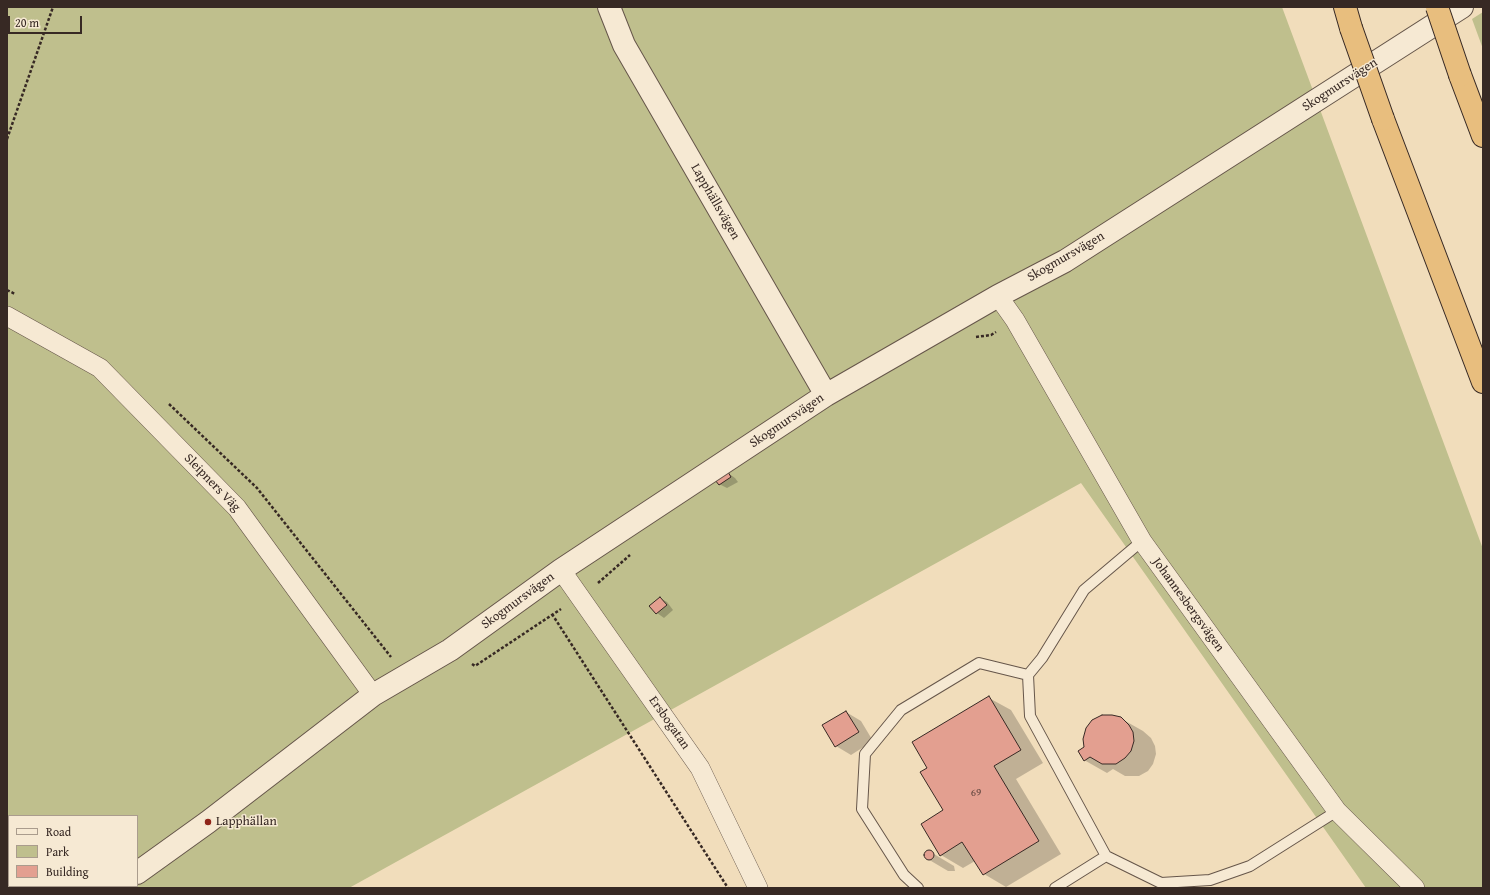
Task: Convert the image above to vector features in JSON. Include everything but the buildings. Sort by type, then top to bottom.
[{"type":"highway","points":[[1345,7],[1383,119],[1483,382]]},
{"type":"highway","points":[[1437,7],[1483,136]]},
{"type":"street","name":"Lapphällsvägen","points":[[609,7],[624,45],[826,395]]},
{"type":"street","name":"Skogmursvägen","points":[[138,873],[208,822],[373,695],[450,650],[561,570],[826,395],[998,296],[1065,261],[1462,7]]},
{"type":"street","name":"Johannesbergsvägen","points":[[998,296],[1015,320],[1142,541],[1338,811],[1415,888]]},
{"type":"street","name":"Sleipners Väg","points":[[7,316],[100,368],[237,508],[373,695]]},
{"type":"street","name":"Ersbogatan","points":[[561,570],[700,768],[758,888]]},
{"type":"lane","points":[[1142,541],[1084,590],[1042,658],[1028,675],[1030,716],[1106,856],[1161,883],[1210,880],[1250,866],[1338,811]]},
{"type":"lane","points":[[918,888],[904,875],[862,809],[866,754],[901,710],[979,663],[1028,675]]},
{"type":"lane","points":[[1056,888],[1106,856]]},
{"type":"path","points":[[7,139],[53,7]]},
{"type":"path","points":[[968,338],[990,335],[1015,320]]},
{"type":"path","points":[[450,650],[475,666],[552,614],[580,598],[633,553]]},
{"type":"path","points":[[552,614],[728,888]]},
{"type":"green space","points":[[7,7],[1282,7],[1483,549],[1483,888],[1366,888],[1081,483],[349,888],[7,888]]},
{"type":"green space","points":[[1483,12],[1483,49],[1472,19]]},
{"type":"place","name":"Lapphällan","points":[[208,822]]}]
